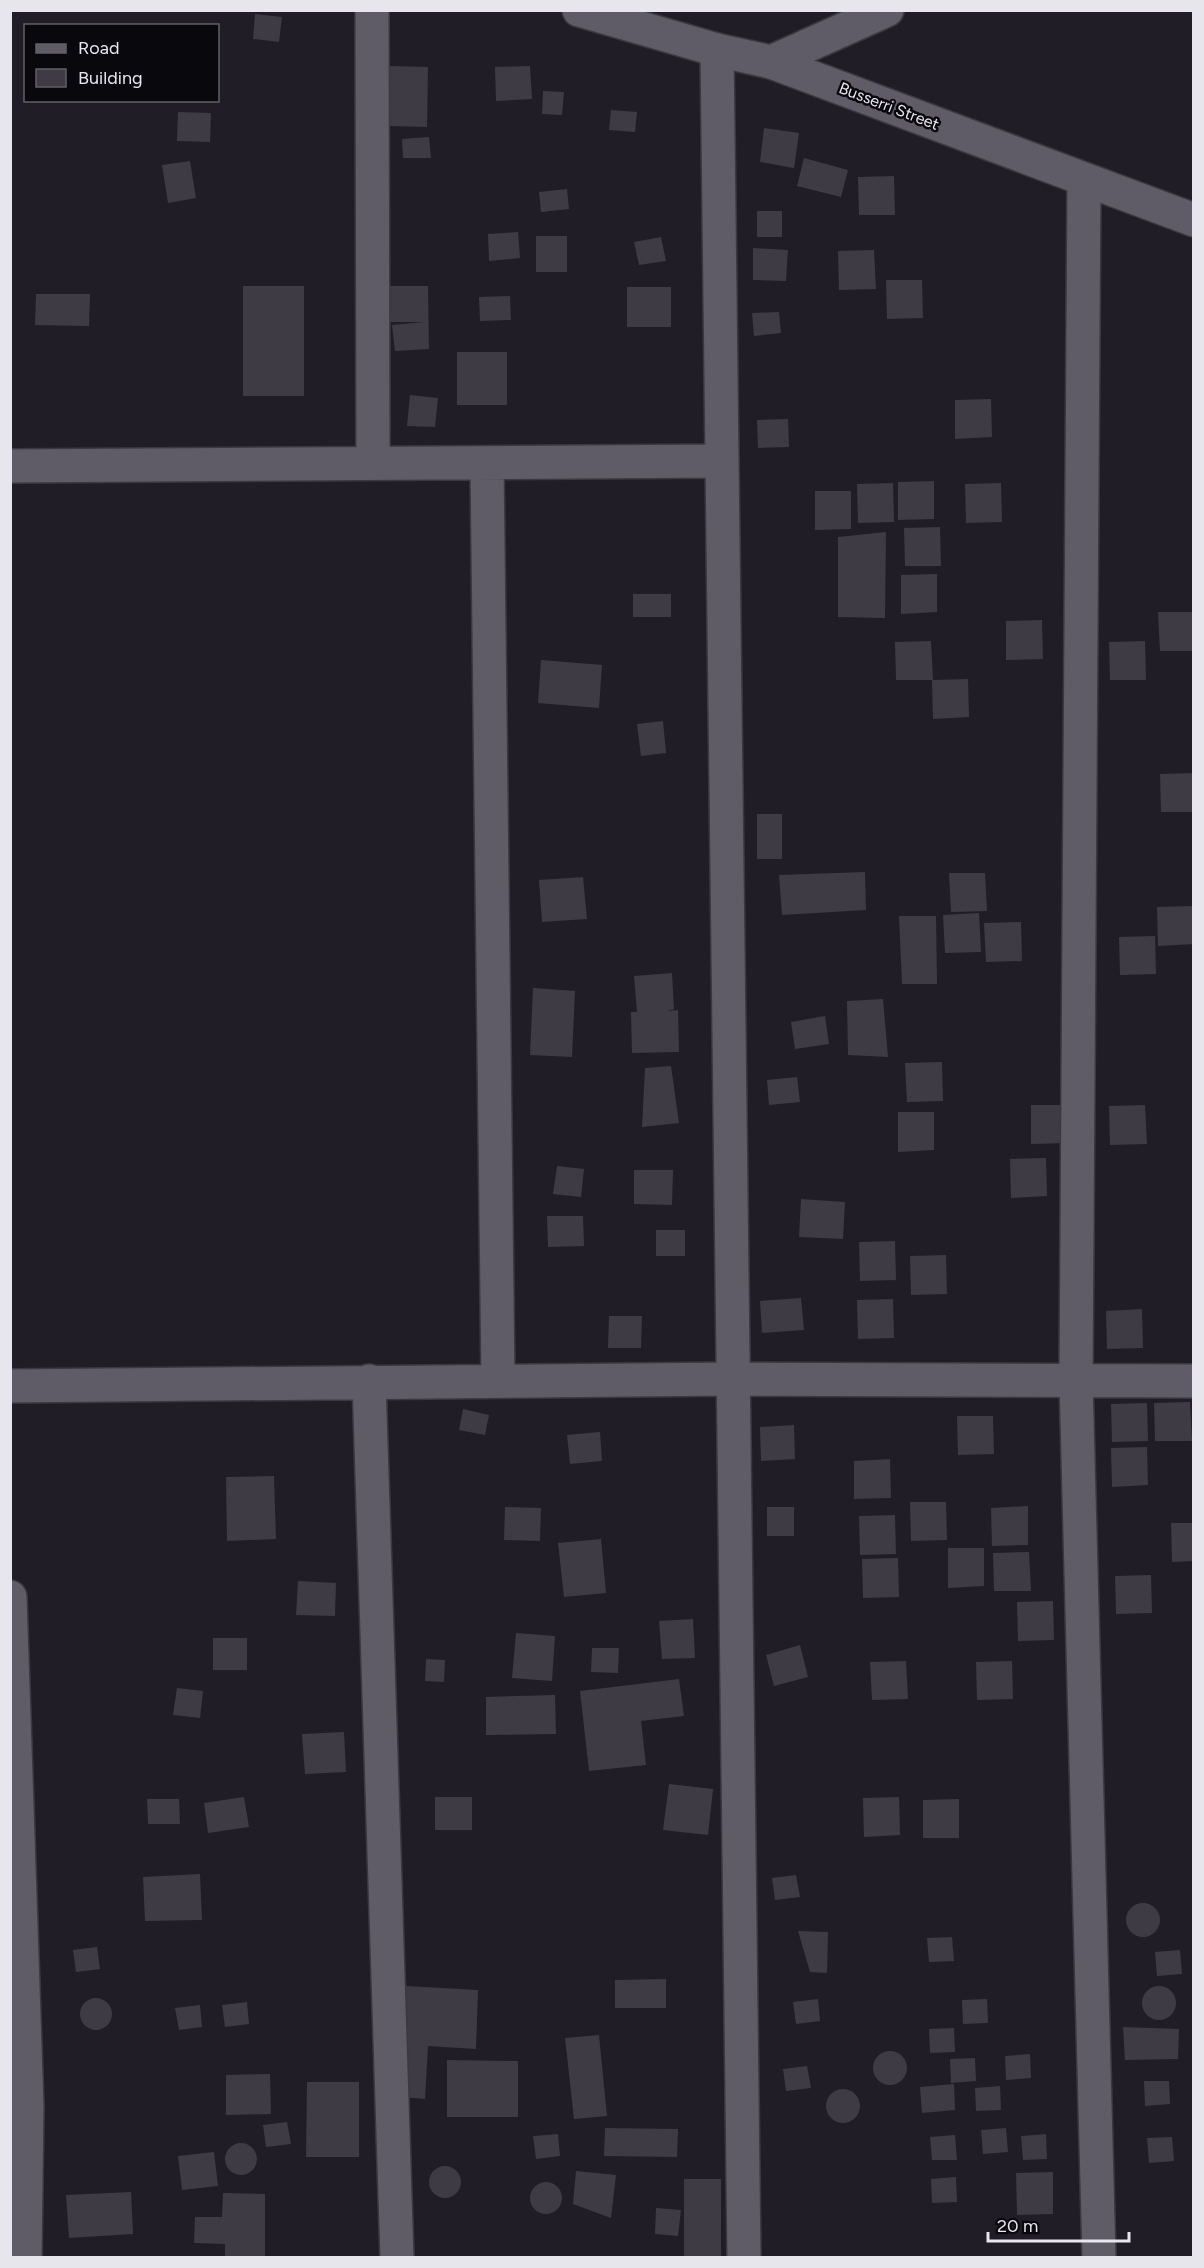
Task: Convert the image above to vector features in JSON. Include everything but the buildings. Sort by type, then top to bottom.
[{"type":"street","points":[[372,10],[373,463]]},
{"type":"street","name":"Busserri Street","points":[[579,10],[717,50],[771,62],[1194,220]]},
{"type":"street","points":[[771,62],[887,10]]},
{"type":"street","points":[[717,50],[744,2258]]},
{"type":"street","points":[[1084,180],[1076,1380],[1099,2258]]},
{"type":"street","points":[[10,466],[722,461]]},
{"type":"street","points":[[487,464],[498,1380]]},
{"type":"street","points":[[10,1386],[498,1380],[1194,1380]]},
{"type":"street","points":[[369,1381],[397,2258]]},
{"type":"street","points":[[10,1597],[27,2106],[25,2258]]}]
